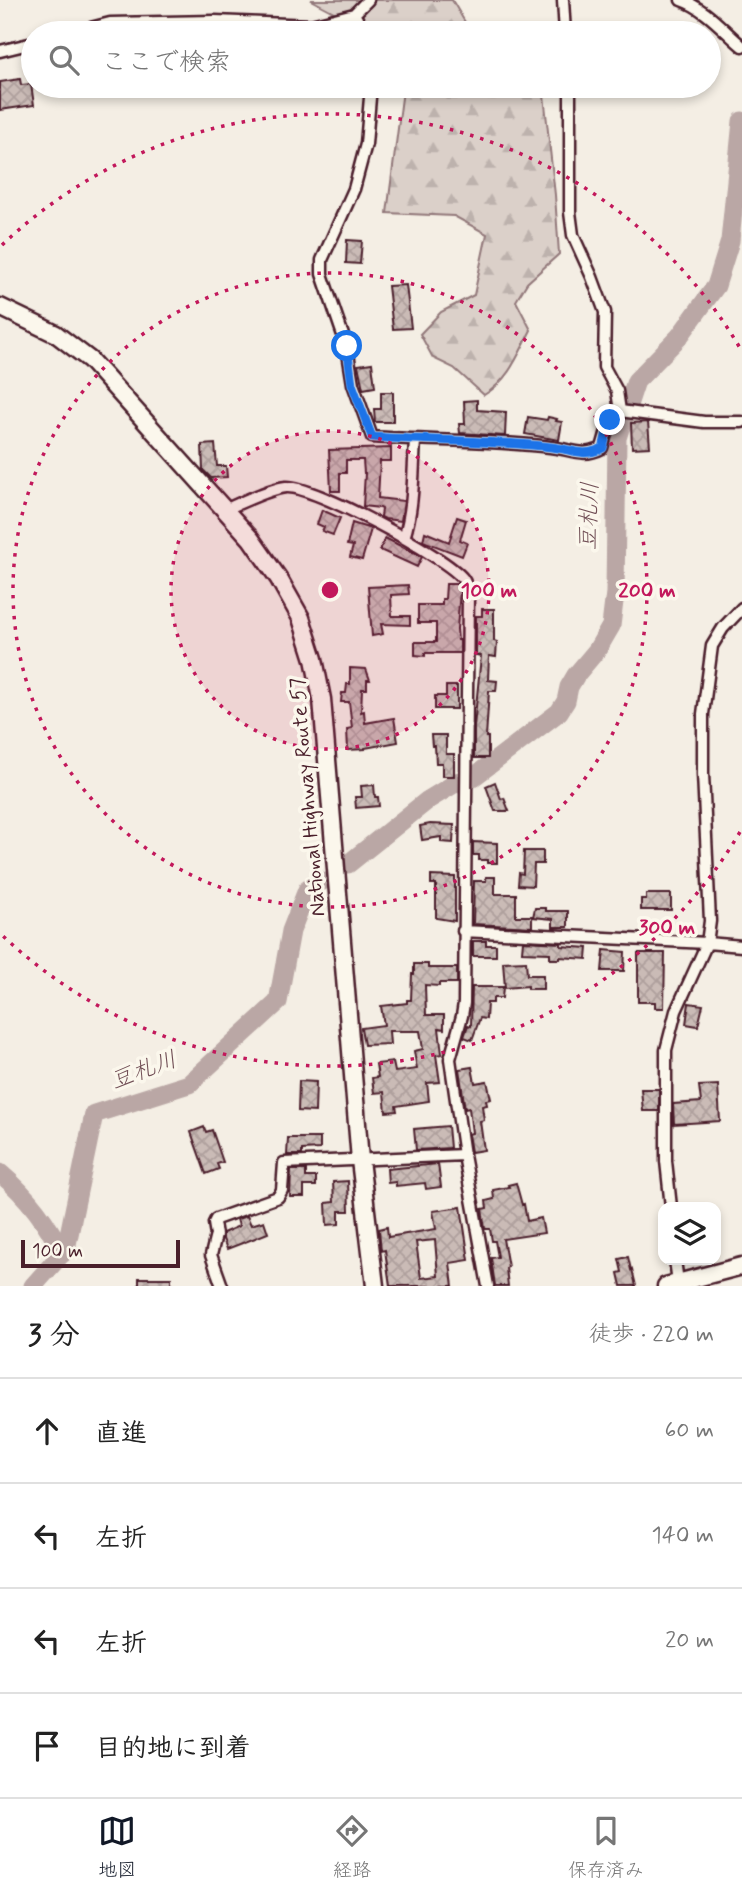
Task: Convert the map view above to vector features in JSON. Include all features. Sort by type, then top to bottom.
[{"type":"highway","name":"National Highway Route 57","points":[[0,307],[56,334],[90,360],[268,561],[301,618],[314,659],[322,699],[360,1160],[376,1286]]},
{"type":"highway","points":[[672,1284],[742,1266]]},
{"type":"street","points":[[328,21],[354,15],[368,0]]},
{"type":"street","points":[[563,0],[564,21]]},
{"type":"street","points":[[681,0],[715,21]]},
{"type":"street","points":[[354,15],[358,21]]},
{"type":"street","points":[[721,27],[742,46]]},
{"type":"street","points":[[0,51],[21,46]]},
{"type":"street","points":[[370,98],[366,144],[354,189],[322,260],[322,274],[347,346],[352,384],[372,437],[548,446],[593,453],[603,448],[610,420],[620,411],[704,422],[742,422]]},
{"type":"street","points":[[570,98],[570,212],[573,235],[605,312],[604,367],[617,391],[620,411]]},
{"type":"street","points":[[404,538],[411,500],[415,440]]},
{"type":"street","points":[[224,510],[287,487],[297,489],[348,509],[404,538],[433,555],[465,580],[468,594],[464,1003],[450,1059],[488,1286]]},
{"type":"street","points":[[670,1202],[666,1161],[666,1050],[676,1011],[707,943],[710,921],[703,714],[712,646],[723,628],[742,608]]},
{"type":"street","points":[[463,931],[742,946]]},
{"type":"street","points":[[222,1286],[211,1255],[216,1235],[216,1219],[278,1196],[282,1190],[284,1163],[464,1155]]},
{"type":"street","points":[[672,1284],[675,1265]]},
{"type":"green space","points":[[311,0],[452,0],[464,21],[351,21]]},
{"type":"green space","points":[[402,98],[544,98],[559,254],[527,283],[516,301],[531,330],[506,374],[484,395],[454,368],[433,358],[420,334],[441,312],[474,295],[487,234],[454,216],[387,213]]},
{"type":"building","points":[[20,79],[21,98],[33,98],[34,105],[0,110],[0,82]]},
{"type":"building","points":[[347,240],[362,241],[360,264],[346,263]]},
{"type":"building","points":[[406,285],[411,328],[393,329],[388,286]]},
{"type":"building","points":[[372,363],[375,387],[363,389],[358,365]]},
{"type":"building","points":[[381,392],[393,392],[393,422],[375,422],[374,409],[381,409]]},
{"type":"building","points":[[477,400],[477,410],[506,412],[505,436],[460,433],[459,424],[465,424],[464,401]]},
{"type":"building","points":[[528,417],[547,420],[548,417],[562,422],[559,440],[525,434]]},
{"type":"building","points":[[648,422],[650,447],[632,448],[631,423]]},
{"type":"building","points":[[215,444],[217,466],[226,466],[227,477],[211,478],[203,470],[202,445]]},
{"type":"building","points":[[391,448],[391,461],[380,461],[378,498],[404,501],[401,521],[381,517],[380,508],[363,506],[363,460],[346,460],[346,473],[340,473],[340,491],[331,491],[329,450]]},
{"type":"building","points":[[322,510],[340,518],[333,535],[322,531],[324,527],[317,524]]},
{"type":"building","points":[[457,517],[466,520],[460,540],[467,543],[462,556],[423,541],[425,532],[449,542]]},
{"type":"building","points":[[352,523],[371,529],[362,560],[350,557],[353,546],[347,545]]},
{"type":"building","points":[[385,538],[422,557],[417,567],[380,550]]},
{"type":"building","points":[[446,584],[458,584],[460,590],[457,629],[460,653],[415,655],[415,642],[436,642],[436,623],[418,623],[418,605],[442,605]]},
{"type":"building","points":[[408,585],[409,594],[391,595],[392,616],[410,616],[410,625],[381,624],[383,634],[372,636],[368,587]]},
{"type":"building","points":[[482,609],[494,609],[496,657],[489,656],[488,680],[497,681],[496,691],[489,691],[486,737],[488,758],[474,758],[474,727],[481,656],[476,655],[476,616],[482,616]]},
{"type":"building","points":[[350,668],[366,669],[370,680],[367,680],[367,689],[362,689],[361,712],[364,711],[365,723],[394,718],[398,742],[348,750],[347,729],[352,728],[349,702],[341,702],[342,693],[346,693],[347,684],[350,684]]},
{"type":"building","points":[[446,686],[457,686],[457,709],[435,709],[435,696],[446,696]]},
{"type":"building","points":[[431,735],[446,735],[446,754],[454,754],[454,776],[442,776],[442,763],[436,763]]},
{"type":"building","points":[[495,782],[509,811],[495,811],[486,786]]},
{"type":"building","points":[[374,785],[379,806],[356,808],[355,797],[362,797],[361,786]]},
{"type":"building","points":[[454,825],[453,843],[441,842],[441,837],[422,840],[420,826]]},
{"type":"building","points":[[473,842],[497,843],[497,863],[479,860],[479,855],[473,855]]},
{"type":"building","points":[[524,851],[543,851],[543,864],[534,864],[533,886],[518,885],[519,873],[523,874]]},
{"type":"building","points":[[431,876],[455,877],[455,921],[436,918],[436,884],[431,884]]},
{"type":"building","points":[[486,877],[495,877],[495,894],[516,894],[516,916],[532,916],[532,927],[473,924],[474,881],[486,881]]},
{"type":"building","points":[[646,894],[671,894],[671,910],[641,910],[641,899],[646,899]]},
{"type":"building","points":[[535,908],[568,911],[568,927],[553,927],[553,919],[533,917]]},
{"type":"building","points":[[473,941],[486,941],[486,945],[496,945],[496,956],[473,956]]},
{"type":"building","points":[[523,941],[588,948],[587,959],[550,959],[550,953],[522,952]]},
{"type":"building","points":[[604,950],[625,952],[624,971],[602,971]]},
{"type":"building","points":[[638,953],[665,953],[664,1008],[655,1008],[655,1002],[638,1002]]},
{"type":"building","points":[[526,961],[527,975],[543,975],[543,989],[528,989],[528,986],[505,988],[503,962]]},
{"type":"building","points":[[414,964],[428,964],[428,968],[457,968],[457,983],[425,985],[426,1015],[444,1015],[444,1029],[439,1028],[442,1054],[436,1055],[440,1082],[427,1083],[429,1101],[396,1106],[397,1111],[386,1112],[384,1092],[374,1093],[372,1078],[378,1077],[376,1064],[393,1062],[395,1072],[417,1069],[414,1051],[423,1049],[420,1031],[389,1031],[390,1044],[364,1045],[361,1028],[384,1025],[381,1006],[407,1003],[407,1000],[411,1000]]},
{"type":"building","points":[[472,987],[503,987],[502,998],[493,998],[493,1003],[487,1003],[486,1019],[480,1018],[472,1040],[464,1037],[468,1025],[471,1026]]},
{"type":"building","points":[[689,1003],[703,1005],[698,1026],[686,1024]]},
{"type":"building","points":[[472,1067],[475,1083],[487,1081],[491,1099],[486,1100],[487,1105],[482,1106],[484,1120],[480,1121],[484,1150],[471,1152],[468,1134],[472,1133],[469,1108],[465,1109],[459,1069]]},
{"type":"building","points":[[299,1081],[316,1082],[315,1112],[298,1111]]},
{"type":"building","points":[[718,1085],[720,1121],[674,1124],[673,1104],[701,1102],[699,1086]]},
{"type":"building","points":[[641,1089],[659,1089],[659,1111],[643,1111]]},
{"type":"building","points":[[448,1126],[450,1148],[416,1150],[414,1129]]},
{"type":"building","points":[[204,1127],[206,1132],[212,1130],[223,1162],[217,1164],[219,1169],[206,1174],[191,1132]]},
{"type":"building","points":[[288,1138],[320,1138],[320,1149],[302,1150],[302,1155],[287,1155]]},
{"type":"building","points":[[438,1164],[441,1187],[426,1189],[425,1183],[396,1186],[396,1182],[388,1183],[387,1169]]},
{"type":"building","points":[[291,1170],[306,1170],[306,1177],[316,1177],[316,1186],[304,1186],[304,1197],[290,1197]]},
{"type":"building","points":[[348,1181],[349,1211],[339,1211],[339,1224],[327,1225],[326,1203],[334,1202],[333,1182]]},
{"type":"building","points":[[516,1183],[527,1221],[541,1218],[544,1233],[503,1239],[508,1286],[495,1286],[491,1258],[498,1257],[490,1229],[485,1229],[482,1209],[487,1208],[486,1201],[494,1199],[493,1190]]},
{"type":"building","points":[[461,1207],[469,1260],[450,1263],[453,1286],[390,1286],[385,1250],[381,1251],[379,1229],[387,1227],[388,1237],[436,1229],[433,1211]],"holes":[[[435,1240],[438,1276],[421,1278],[416,1242]]]},
{"type":"building","points":[[247,1216],[251,1225],[264,1221],[268,1233],[227,1249],[223,1233],[239,1226],[237,1219]]},
{"type":"building","points":[[628,1257],[636,1286],[621,1286],[619,1259]]},
{"type":"building","points":[[139,1278],[171,1278],[171,1286],[139,1286]]},
{"type":"waterway","name":"豆札川","points":[[348,864],[428,800],[459,781],[471,779],[559,712],[576,675],[597,650],[611,626],[615,593],[617,438],[636,381],[679,337],[716,286],[730,241],[742,121]]},
{"type":"waterway","name":"豆札川","points":[[33,1286],[66,1249],[94,1114],[189,1084],[278,1002],[291,931],[307,890],[322,881]]},
{"type":"waterway","points":[[0,1173],[36,1210],[62,1254]]},
{"type":"route","points":[[347,346],[352,384],[372,437],[548,446],[593,453],[603,448],[610,420]]}]
